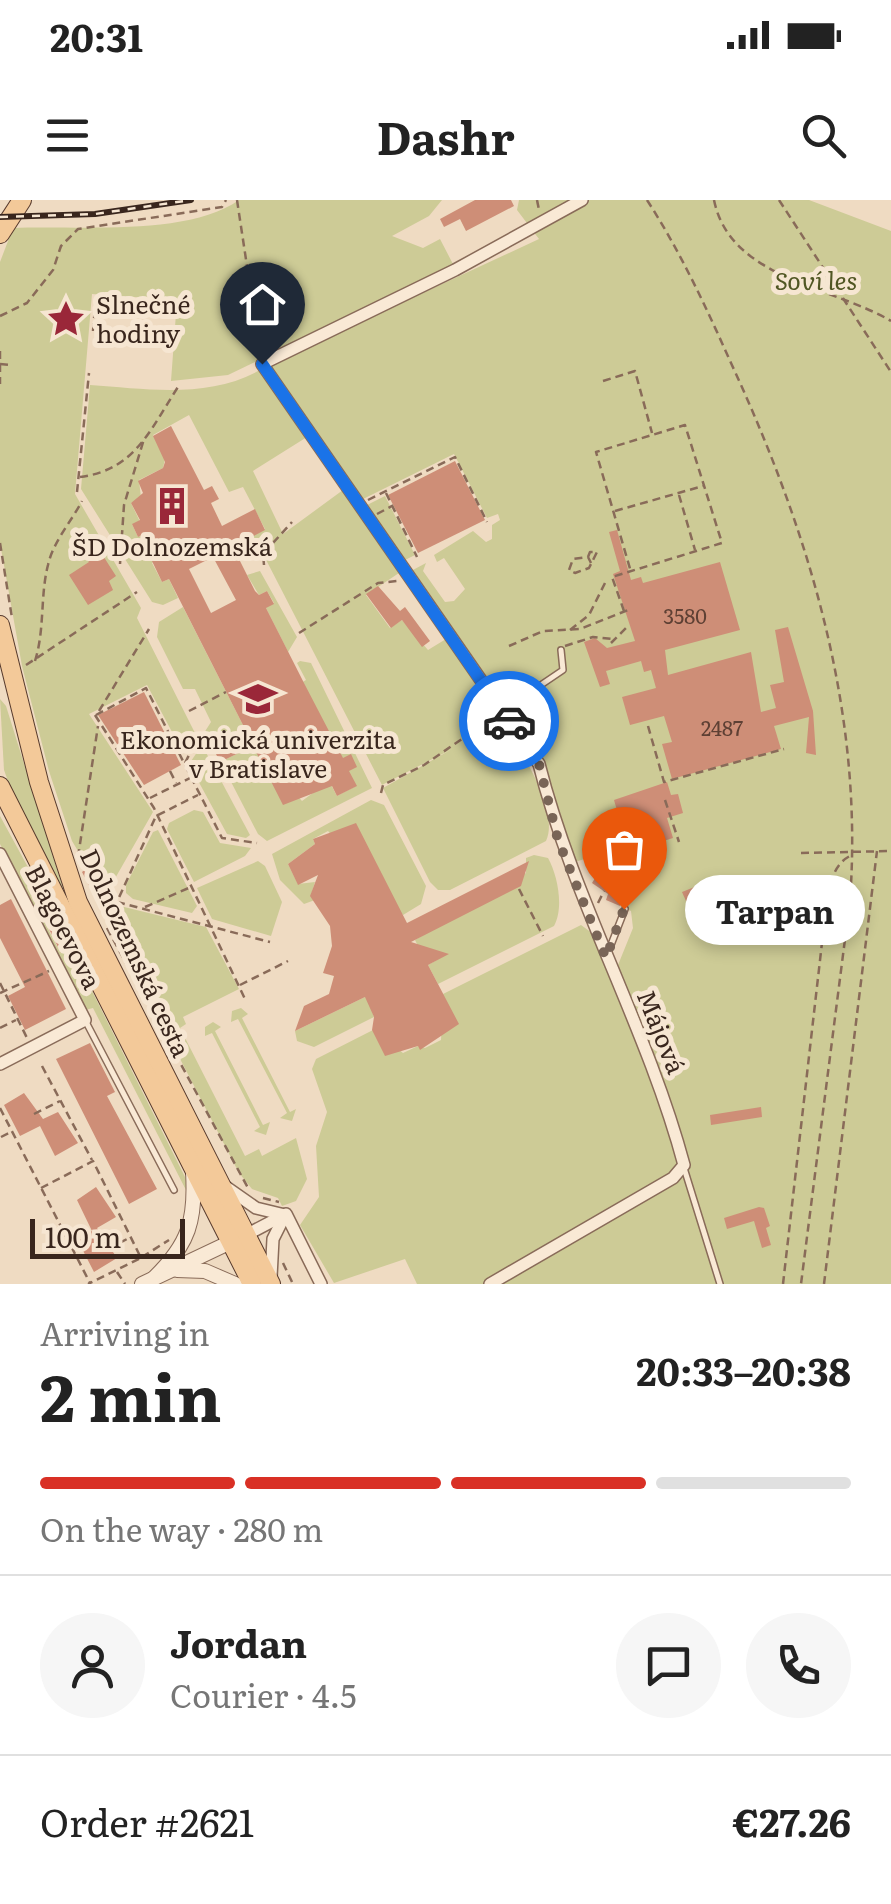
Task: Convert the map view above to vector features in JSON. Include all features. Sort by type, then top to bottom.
[{"type":"main road","points":[[0,234],[22,200]]},
{"type":"main road","name":"Dolnozemská cesta","points":[[8,629],[24,729],[78,902],[219,1181],[252,1284]]},
{"type":"main road","points":[[0,690],[24,729]]},
{"type":"main road","name":"Dolnozemská cesta","points":[[0,786],[193,1170],[271,1284]]},
{"type":"street","points":[[262,364],[536,228],[582,200]]},
{"type":"street","name":"Májová","points":[[262,364],[539,764],[558,840],[669,1110],[684,1165]]},
{"type":"street","name":"Blagoevova","points":[[0,854],[85,1020]]},
{"type":"street","points":[[0,1064],[85,1020]]},
{"type":"street","points":[[490,1284],[674,1178],[684,1165]]},
{"type":"street","points":[[148,1281],[190,1232],[195,1212],[193,1170]]},
{"type":"street","points":[[219,1181],[256,1208],[285,1214]]},
{"type":"street","points":[[148,1281],[285,1214]]},
{"type":"street","points":[[271,1284],[272,1239],[285,1214]]},
{"type":"street","points":[[285,1214],[321,1284]]},
{"type":"street","points":[[171,1270],[205,1270],[235,1284]]},
{"type":"lane","points":[[502,711],[564,670],[561,649]]},
{"type":"lane","points":[[606,958],[624,909]]},
{"type":"lane","points":[[85,1020],[174,1190]]},
{"type":"lane","points":[[684,1165],[720,1284]]},
{"type":"path","points":[[0,316],[27,303],[53,270],[61,246],[78,228],[222,208],[226,200]]},
{"type":"path","points":[[237,200],[262,364]]},
{"type":"path","points":[[537,200],[540,214]]},
{"type":"path","points":[[647,200],[680,257],[762,429],[802,541],[826,625],[848,739],[853,854],[801,1284]]},
{"type":"path","points":[[714,200],[718,219],[733,242],[768,268],[891,320]]},
{"type":"path","points":[[779,200],[891,372]]},
{"type":"path","points":[[93,331],[95,307]]},
{"type":"path","points":[[883,316],[891,312]]},
{"type":"path","points":[[0,351],[0,384]]},
{"type":"path","points":[[1,364],[11,365]]},
{"type":"path","points":[[604,380],[634,371],[653,434]]},
{"type":"path","points":[[77,492],[89,373]]},
{"type":"path","points":[[80,477],[112,471],[144,438],[178,386]]},
{"type":"path","points":[[509,646],[542,631],[569,630],[626,611],[612,577],[632,572],[722,543],[685,425],[596,452],[632,572]]},
{"type":"path","points":[[120,564],[124,505],[144,438]]},
{"type":"path","points":[[357,505],[454,457],[487,522]]},
{"type":"path","points":[[614,512],[704,486]]},
{"type":"path","points":[[385,492],[417,556]]},
{"type":"path","points":[[678,493],[696,551]]},
{"type":"path","points":[[34,661],[42,638],[49,560],[82,500]]},
{"type":"path","points":[[367,519],[392,506]]},
{"type":"path","points":[[264,565],[263,554],[292,522]]},
{"type":"path","points":[[0,544],[8,629]]},
{"type":"path","points":[[597,552],[591,563],[584,570],[569,570],[573,559],[597,552]]},
{"type":"path","points":[[588,557],[591,563]]},
{"type":"path","points":[[299,633],[378,583],[392,584],[407,576]]},
{"type":"path","points":[[569,630],[589,616],[605,583]]},
{"type":"path","points":[[24,666],[137,592]]},
{"type":"path","points":[[561,649],[593,637],[611,641],[628,626]]},
{"type":"path","points":[[95,715],[149,629]]},
{"type":"path","points":[[95,715],[146,688],[222,838],[257,843]]},
{"type":"path","points":[[189,711],[226,692]]},
{"type":"path","points":[[380,793],[383,786],[424,765],[502,711]]},
{"type":"path","points":[[95,715],[148,799],[245,998]]},
{"type":"path","points":[[78,858],[99,723]]},
{"type":"path","points":[[648,726],[664,782],[784,748]]},
{"type":"path","points":[[185,763],[200,733]]},
{"type":"path","points":[[170,771],[177,784]]},
{"type":"path","points":[[148,799],[192,777]]},
{"type":"path","points":[[110,906],[117,902],[156,816],[200,794]]},
{"type":"path","points":[[665,800],[680,842]]},
{"type":"path","points":[[824,1284],[877,851]]},
{"type":"path","points":[[801,853],[891,851]]},
{"type":"path","points":[[783,1284],[828,899],[842,859],[853,854]]},
{"type":"path","points":[[144,908],[191,887]]},
{"type":"path","points":[[519,889],[543,936]]},
{"type":"path","points":[[601,898],[604,891]]},
{"type":"path","points":[[117,902],[270,942]]},
{"type":"path","points":[[103,926],[112,931],[236,1174],[249,1190]]},
{"type":"path","points":[[240,985],[288,961]]},
{"type":"path","points":[[2,992],[52,970],[50,966]]},
{"type":"path","points":[[0,983],[25,1034]]},
{"type":"path","points":[[0,1028],[18,1019]]},
{"type":"path","points":[[42,1066],[141,1258]]},
{"type":"path","points":[[34,1114],[62,1100]]},
{"type":"path","points":[[0,1108],[89,1284],[173,1238]]},
{"type":"path","points":[[69,1133],[76,1129]]},
{"type":"path","points":[[1,1137],[12,1131]]},
{"type":"path","points":[[41,1188],[92,1161]]},
{"type":"path","points":[[259,1197],[278,1200],[285,1214]]},
{"type":"path","points":[[106,1208],[114,1204]]},
{"type":"path","points":[[108,1249],[130,1238]]},
{"type":"path","points":[[282,1260],[293,1284]]},
{"type":"path","points":[[116,1270],[124,1284]]},
{"type":"green space","points":[[239,200],[442,200],[429,216],[392,236],[423,248],[440,239],[454,266],[228,375],[171,381],[177,300],[92,294],[75,494],[141,608],[137,618],[195,733],[179,745],[147,685],[89,714],[153,812],[105,896],[72,841],[49,771],[22,666],[0,543],[0,262],[13,228],[162,224],[217,212]]},
{"type":"green space","name":"Soví les","points":[[519,200],[809,200],[891,231],[891,1284],[417,1284],[405,1259],[334,1283],[300,1225],[319,1197],[316,1146],[327,1112],[312,1069],[316,1059],[373,1030],[403,1053],[441,1040],[443,994],[581,925],[592,933],[686,1155],[667,1091],[618,965],[633,928],[631,911],[621,907],[632,880],[612,844],[602,854],[571,863],[543,759],[411,571],[426,563],[423,571],[445,602],[454,601],[465,589],[444,558],[437,562],[434,555],[473,531],[486,542],[492,539],[492,525],[500,520],[498,514],[487,518],[454,454],[359,501],[272,370],[272,363],[539,239],[517,210]]},
{"type":"green space","points":[[260,370],[307,437],[253,471],[283,534],[343,490],[399,573],[366,595],[390,628],[402,620],[428,650],[446,639],[513,739],[543,796],[549,821],[546,841],[450,890],[438,890],[430,882],[383,788],[452,749],[382,785],[262,552],[238,544],[265,529],[243,487],[229,492],[189,415],[153,435],[165,459],[163,468],[139,480],[141,498],[131,503],[144,530],[132,524],[138,537],[146,533],[159,558],[152,563],[162,582],[169,579],[178,598],[163,605],[152,602],[81,489],[90,385],[198,389]]},
{"type":"green space","points":[[385,496],[415,555],[405,560],[363,507]]},
{"type":"green space","points":[[260,571],[297,637],[288,652],[261,598],[274,603],[267,591],[259,595],[247,575]]},
{"type":"green space","points":[[183,607],[244,727],[211,744],[204,733],[211,722],[195,689],[183,689],[157,637],[159,622]]},
{"type":"green space","points":[[297,663],[311,663],[372,788],[267,841],[258,834],[228,776],[226,759],[253,746],[302,801],[329,781],[337,796],[356,786],[301,683],[306,680]]},
{"type":"green space","points":[[0,699],[6,706],[67,901],[20,814],[4,770]]},
{"type":"green space","points":[[202,745],[250,835],[246,838],[227,834],[189,764]]},
{"type":"green space","points":[[371,800],[384,805],[426,886],[421,904],[403,915],[328,831],[313,839],[315,844],[288,864],[298,884],[315,882],[311,895],[315,900],[304,904],[280,880],[272,854]]},
{"type":"green space","points":[[194,810],[203,812],[220,843],[251,848],[245,856],[194,882],[167,829],[169,823]]},
{"type":"green space","points":[[0,816],[41,891],[31,896],[60,952],[65,950],[79,979],[85,977],[189,1185],[187,1192],[93,1008],[85,1010],[0,844]]},
{"type":"green space","points":[[158,830],[197,906],[192,913],[133,899],[126,893],[126,885],[153,832]]},
{"type":"green space","points":[[526,858],[548,858],[555,874],[559,901],[554,926],[438,984],[428,965],[447,954],[419,948],[415,940],[526,873]]},
{"type":"green space","points":[[258,861],[265,866],[282,902],[271,936],[212,919],[197,888]]},
{"type":"green space","points":[[120,906],[206,927],[239,989],[183,1017],[186,1024],[180,1028],[245,1156],[259,1149],[262,1156],[296,1138],[307,1179],[296,1201],[282,1206],[278,1198],[252,1189],[239,1173],[113,929],[117,920],[112,910]]},
{"type":"green space","points":[[367,996],[374,1017],[314,1047],[297,1041],[295,1031]]},
{"type":"green space","points":[[241,1008],[248,1014],[242,1018],[290,1112],[296,1109],[292,1121],[280,1118],[287,1113],[238,1019],[231,1022],[232,1011]]},
{"type":"green space","points":[[213,1022],[221,1027],[215,1031],[263,1125],[270,1122],[266,1135],[254,1131],[260,1127],[212,1033],[205,1036],[205,1027]]},
{"type":"building","points":[[475,200],[511,200],[514,206],[466,231],[460,219],[444,227],[440,219]]},
{"type":"building","points":[[171,426],[204,490],[212,486],[219,499],[211,503],[222,526],[255,509],[265,530],[233,547],[255,591],[259,595],[267,591],[274,604],[266,608],[343,758],[351,754],[357,767],[349,771],[357,786],[337,796],[332,786],[283,805],[253,746],[220,762],[211,744],[244,727],[169,579],[162,582],[152,561],[159,558],[146,533],[138,537],[132,524],[140,520],[131,503],[143,493],[138,481],[163,468],[165,462],[153,436]],"holes":[[[213,557],[236,600],[211,613],[189,569]]]},
{"type":"building","points":[[455,461],[485,520],[418,553],[388,495]]},
{"type":"building","points":[[617,530],[631,580],[641,577],[643,583],[720,562],[740,630],[665,650],[668,675],[751,652],[761,712],[776,708],[770,685],[784,682],[775,630],[788,627],[813,711],[816,755],[806,753],[809,717],[774,726],[781,749],[672,779],[662,744],[672,742],[664,716],[630,725],[622,697],[656,688],[651,670],[644,672],[641,661],[606,671],[610,684],[600,687],[584,642],[595,638],[607,648],[635,641],[613,574],[620,571],[609,532]]},
{"type":"building","points":[[91,537],[116,576],[109,581],[113,590],[88,605],[69,575],[89,562],[78,546]]},
{"type":"building","points":[[378,586],[400,611],[405,607],[430,641],[422,647],[402,620],[391,628],[366,594]]},
{"type":"building","points":[[144,692],[181,765],[144,785],[98,715]]},
{"type":"building","points":[[667,782],[671,795],[678,794],[683,813],[667,818],[673,838],[629,852],[614,800]]},
{"type":"building","points":[[356,823],[407,923],[529,861],[521,886],[411,942],[449,954],[428,965],[459,1024],[420,1050],[418,1046],[385,1056],[372,1030],[374,1017],[365,997],[295,1031],[304,1006],[329,994],[334,976],[323,973],[332,946],[330,926],[310,896],[318,875],[298,885],[288,864],[315,844],[313,839]]},
{"type":"building","points":[[605,862],[627,871],[631,880],[620,906],[606,900],[608,894],[592,883]]},
{"type":"building","points":[[90,866],[118,920],[109,924],[82,872]]},
{"type":"building","points":[[712,880],[716,890],[686,901],[682,892]]},
{"type":"building","points":[[39,892],[68,949],[61,953],[32,895]]},
{"type":"building","points":[[11,899],[66,1009],[25,1030],[8,996],[25,987],[0,938],[0,905]]},
{"type":"building","points":[[90,1043],[115,1092],[107,1096],[157,1189],[129,1204],[56,1059]]},
{"type":"building","points":[[24,1093],[43,1119],[58,1112],[78,1143],[55,1156],[40,1126],[20,1136],[4,1105]]},
{"type":"building","points":[[761,1107],[762,1117],[711,1125],[710,1115]]},
{"type":"building","points":[[96,1187],[116,1217],[97,1228],[117,1258],[94,1272],[78,1241],[92,1231],[77,1200]]},
{"type":"building","points":[[764,1208],[770,1226],[766,1228],[771,1245],[762,1248],[754,1221],[727,1229],[724,1218]]},
{"type":"railway","points":[[0,217],[95,214],[191,200]]},
{"type":"way so far","points":[[509,721],[539,764],[558,840],[606,958],[624,909]]},
{"type":"place","name":"Slnečné hodiny","points":[[66,319]]},
{"type":"place","name":"ŠD Dolnozemská","points":[[172,506]]},
{"type":"place","name":"Ekonomická univerzita v Bratislave","points":[[258,699]]},
{"type":"place","name":"Tarpan","points":[[624,909]]},
{"type":"route","points":[[262,364],[509,721]]}]
